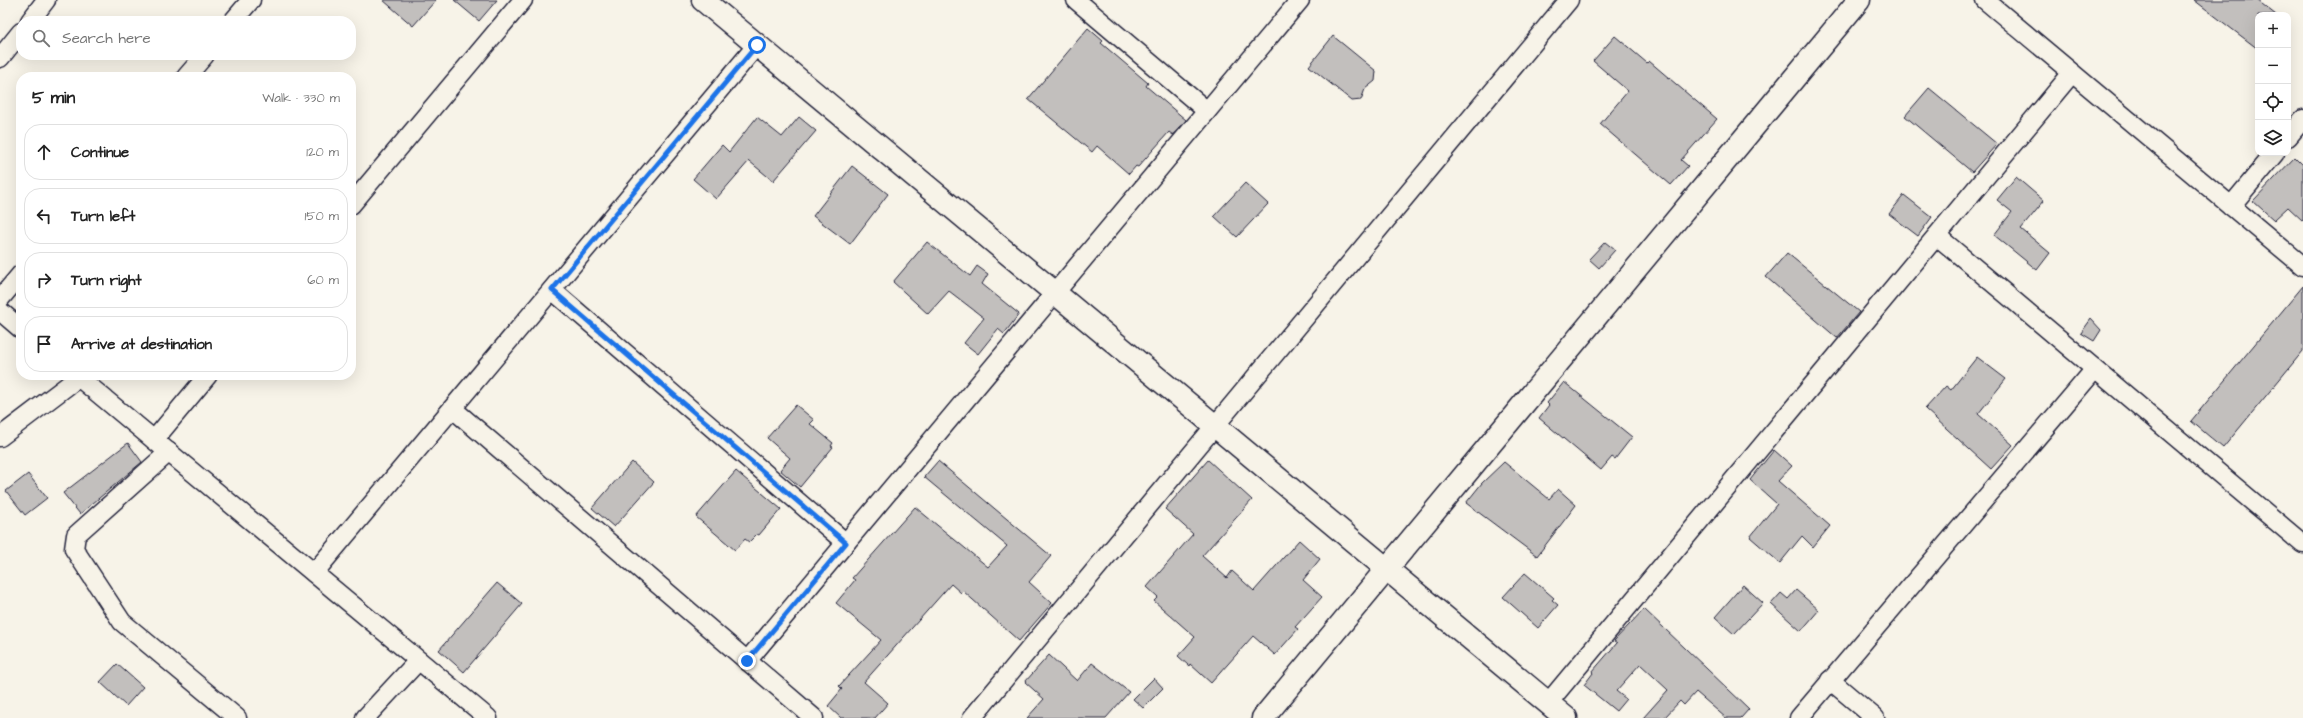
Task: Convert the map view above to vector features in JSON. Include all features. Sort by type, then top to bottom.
[{"type":"street","points":[[34,16],[46,0]]},
{"type":"street","points":[[237,16],[251,0]]},
{"type":"street","points":[[356,199],[523,0]]},
{"type":"street","points":[[703,0],[1566,718]]},
{"type":"street","points":[[1076,0],[1207,111]]},
{"type":"street","points":[[747,661],[1300,0]]},
{"type":"street","points":[[972,718],[1569,0]]},
{"type":"street","points":[[1263,718],[1859,0]]},
{"type":"street","points":[[1985,0],[2303,266]]},
{"type":"street","points":[[0,58],[16,38]]},
{"type":"street","points":[[314,573],[757,45]]},
{"type":"street","points":[[190,72],[201,60]]},
{"type":"street","points":[[1548,703],[2072,73]]},
{"type":"street","points":[[2291,133],[2303,119]]},
{"type":"street","points":[[2231,206],[2273,156]]},
{"type":"street","points":[[1937,236],[2303,544]]},
{"type":"street","points":[[0,299],[16,280]]},
{"type":"street","points":[[552,290],[846,543]]},
{"type":"street","points":[[0,311],[16,325]]},
{"type":"street","points":[[1798,718],[2094,369]]},
{"type":"street","points":[[0,437],[73,380]]},
{"type":"street","points":[[83,380],[488,718]]},
{"type":"street","points":[[154,440],[204,380]]},
{"type":"street","points":[[453,409],[814,718]]},
{"type":"street","points":[[169,452],[76,535],[74,549],[122,622],[237,718]]},
{"type":"street","points":[[365,718],[418,661]]},
{"type":"street","points":[[1830,680],[1875,718]]},
{"type":"building","points":[[383,0],[436,0],[413,26]]},
{"type":"building","points":[[454,0],[497,0],[479,21]]},
{"type":"building","points":[[2194,0],[2257,0],[2272,12],[2255,12],[2255,47]]},
{"type":"building","points":[[1088,28],[1103,41],[1101,43],[1148,83],[1146,86],[1186,120],[1173,135],[1169,132],[1138,167],[1136,166],[1129,174],[1097,146],[1092,152],[1028,99]]},
{"type":"building","points":[[1333,36],[1376,71],[1375,81],[1365,89],[1361,100],[1352,101],[1309,66]]},
{"type":"building","points":[[1615,36],[1647,63],[1649,61],[1717,119],[1681,160],[1688,166],[1671,185],[1600,124],[1628,91],[1593,61]]},
{"type":"building","points":[[1929,88],[1997,144],[1972,172],[1905,116]]},
{"type":"building","points":[[757,117],[782,137],[799,117],[816,131],[773,181],[749,161],[716,199],[693,179],[722,145],[729,152]]},
{"type":"building","points":[[2295,157],[2303,165],[2303,221],[2288,207],[2274,220],[2253,201]]},
{"type":"building","points":[[852,166],[888,194],[850,244],[813,216]]},
{"type":"building","points":[[2016,177],[2044,201],[2021,229],[2050,253],[2037,270],[1994,235],[2012,212],[1997,200]]},
{"type":"building","points":[[1245,183],[1268,204],[1237,237],[1214,216]]},
{"type":"building","points":[[1904,195],[1932,217],[1918,236],[1889,214]]},
{"type":"building","points":[[927,242],[970,276],[977,266],[988,274],[982,284],[1019,314],[1004,334],[998,329],[978,354],[964,343],[984,318],[949,291],[928,314],[893,282]]},
{"type":"building","points":[[1605,242],[1615,250],[1599,268],[1589,259]]},
{"type":"building","points":[[1787,253],[1859,312],[1837,338],[1766,277]]},
{"type":"building","points":[[2303,286],[2303,351],[2223,448],[2191,421]]},
{"type":"building","points":[[2091,319],[2101,330],[2094,341],[2081,333]]},
{"type":"building","points":[[1977,357],[2006,379],[1978,414],[2013,445],[1991,469],[1925,409],[1946,386],[1951,390]]},
{"type":"building","points":[[1564,382],[1632,437],[1615,459],[1612,457],[1601,470],[1539,418],[1549,405],[1547,403]]},
{"type":"building","points":[[796,405],[814,420],[810,424],[833,443],[831,446],[833,447],[800,487],[780,470],[790,458],[767,438]]},
{"type":"building","points":[[128,443],[142,462],[80,514],[63,493]]},
{"type":"building","points":[[1774,450],[1792,466],[1778,481],[1830,526],[1813,547],[1802,536],[1780,563],[1750,537],[1777,504],[1750,480]]},
{"type":"building","points":[[1208,460],[1252,500],[1202,556],[1227,578],[1232,571],[1254,591],[1299,540],[1320,559],[1303,580],[1322,597],[1295,627],[1298,629],[1275,655],[1253,636],[1211,683],[1190,664],[1189,666],[1178,656],[1195,637],[1154,601],[1158,597],[1147,587],[1193,534],[1165,509]]},
{"type":"building","points":[[938,461],[1051,556],[1029,582],[1052,603],[1019,641],[963,591],[961,593],[951,584],[864,682],[888,703],[875,718],[841,718],[828,706],[842,689],[839,686],[881,640],[836,603],[855,580],[852,578],[915,507],[988,567],[1007,546],[924,477]]},
{"type":"building","points":[[632,462],[654,482],[614,527],[592,508]]},
{"type":"building","points":[[1504,462],[1549,499],[1558,489],[1576,505],[1537,556],[1466,503],[1482,483]]},
{"type":"building","points":[[736,471],[781,509],[759,535],[757,534],[749,542],[745,539],[735,550],[696,517]]},
{"type":"building","points":[[28,474],[47,498],[25,515],[6,491]]},
{"type":"building","points":[[1525,573],[1554,598],[1552,600],[1558,605],[1538,628],[1503,597]]},
{"type":"building","points":[[497,583],[522,604],[464,672],[439,650]]},
{"type":"building","points":[[1743,585],[1763,603],[1734,634],[1715,617]]},
{"type":"building","points":[[1796,590],[1819,610],[1801,631],[1771,604],[1781,593],[1788,599]]},
{"type":"building","points":[[1644,609],[1749,709],[1741,718],[1726,718],[1696,692],[1684,705],[1680,701],[1664,718],[1643,718],[1668,690],[1640,664],[1616,691],[1626,699],[1616,711],[1584,685],[1593,673],[1592,672],[1617,643],[1614,641]]},
{"type":"building","points":[[1049,655],[1077,681],[1092,663],[1129,692],[1106,718],[1027,718],[1044,699],[1025,682]]},
{"type":"building","points":[[117,664],[143,687],[126,706],[100,682]]},
{"type":"building","points":[[1154,678],[1163,688],[1143,708],[1133,699]]},
{"type":"route","points":[[747,661],[846,543],[552,290],[757,45]]}]
